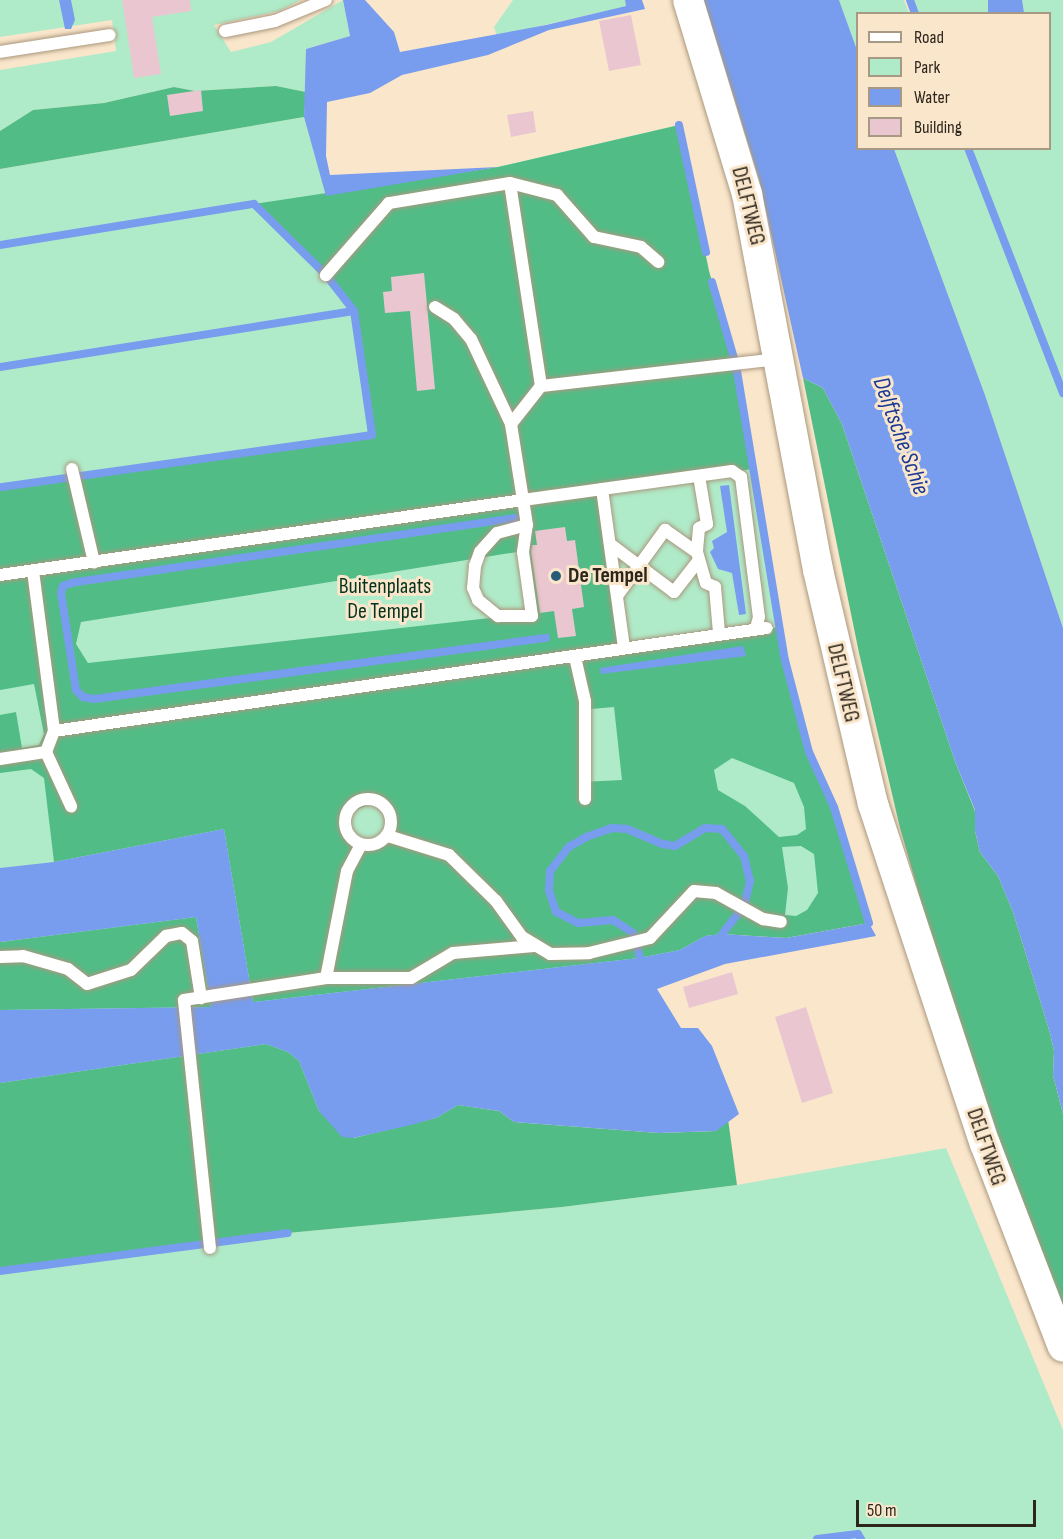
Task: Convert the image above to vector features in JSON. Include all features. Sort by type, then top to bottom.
[{"type":"street","name":"DELFTWEG","points":[[688,0],[747,194],[818,570],[873,804],[985,1144],[1063,1347]]},
{"type":"lane","points":[[225,31],[275,21],[326,0]]},
{"type":"lane","points":[[0,52],[110,35]]},
{"type":"lane","points":[[510,183],[541,386]]},
{"type":"lane","points":[[326,275],[389,203],[510,183],[557,195],[594,237],[641,247],[658,262]]},
{"type":"lane","points":[[435,307],[454,320],[471,339],[511,424],[527,525],[523,552],[532,616],[498,616],[478,600],[473,588],[475,566],[480,552],[497,532],[527,525]]},
{"type":"lane","points":[[511,424],[541,386],[727,367],[779,358]]},
{"type":"lane","points":[[72,469],[94,562]]},
{"type":"lane","points":[[0,575],[732,471],[741,477],[762,628],[624,647],[575,657],[54,730]]},
{"type":"lane","points":[[699,476],[707,524],[699,528],[697,556],[706,583],[715,587],[719,633]]},
{"type":"lane","points":[[602,489],[624,647]]},
{"type":"lane","points":[[617,596],[665,530],[697,556]]},
{"type":"lane","points":[[610,544],[674,592],[697,556]]},
{"type":"lane","points":[[33,571],[54,730],[46,752],[71,806]]},
{"type":"lane","points":[[575,657],[585,701],[588,764],[585,799]]},
{"type":"lane","points":[[0,759],[46,752]]},
{"type":"lane","points":[[362,799],[377,800],[390,817],[388,836],[381,843],[361,845],[345,826],[345,816],[362,799]]},
{"type":"lane","points":[[388,836],[449,855],[534,946],[550,954],[627,946],[650,938],[694,891],[716,893],[749,913],[781,922]]},
{"type":"lane","points":[[326,978],[347,871],[361,845]]},
{"type":"lane","points":[[0,957],[23,956],[68,969],[87,984],[130,970],[166,936],[182,933],[192,941],[204,997]]},
{"type":"lane","points":[[210,1248],[182,1003],[204,997],[326,978],[411,978],[453,953],[534,946]]},
{"type":"green space","points":[[0,0],[301,0],[279,11],[214,25],[231,52],[271,42],[343,0],[350,36],[306,49],[306,92],[276,86],[195,91],[174,87],[104,103],[33,110],[0,131],[0,70],[116,51],[112,20],[0,37]]},
{"type":"green space","points":[[513,0],[625,0],[627,6],[497,36],[494,27]]},
{"type":"green space","points":[[839,0],[904,0],[909,12],[856,12],[856,47]]},
{"type":"green space","points":[[910,0],[1063,0],[1063,628],[985,395],[894,150],[964,150],[1051,364],[968,150],[1051,150],[1051,12],[915,12]]},
{"type":"green space","points":[[276,86],[306,92],[304,117],[0,169],[0,131],[33,110],[104,103],[174,87],[195,91]]},
{"type":"green space","name":"Buitenplaats De Tempel","points":[[304,117],[327,195],[498,167],[679,125],[709,271],[736,365],[785,660],[809,752],[834,807],[869,923],[722,934],[288,1233],[562,1207],[737,1185],[946,1148],[1063,1430],[1063,1539],[0,1539],[0,169]]},
{"type":"green space","name":"Buitenplaats De Tempel","points":[[679,125],[709,271],[736,365],[753,469],[603,489],[624,646],[780,627],[809,752],[834,807],[869,923],[786,938],[722,934],[705,936],[680,950],[639,958],[253,1002],[224,829],[54,862],[44,778],[31,769],[0,773],[0,715],[16,712],[22,748],[39,745],[44,734],[34,684],[0,690],[0,487],[372,435],[354,311],[326,275],[254,204],[498,167]],"holes":[[[517,552],[526,614],[88,663],[76,644],[81,622]],[[614,707],[622,780],[581,782],[580,710]],[[732,758],[794,783],[804,807],[806,829],[797,835],[779,837],[745,806],[718,790],[714,770]],[[371,804],[380,808],[387,825],[383,834],[366,841],[351,830],[350,820],[353,811]],[[801,846],[814,854],[818,893],[807,910],[796,916],[785,915],[788,888],[782,847]]]},
{"type":"green space","points":[[803,378],[823,388],[842,424],[956,764],[975,811],[975,831],[980,852],[998,876],[1013,912],[1050,1033],[1054,1051],[1053,1075],[1063,1114],[1063,1306],[991,1124],[938,961],[900,828],[859,653]]},
{"type":"green space","points":[[196,917],[211,1007],[0,1010],[0,942]]},
{"type":"green space","points":[[266,1044],[288,1052],[299,1061],[319,1111],[354,1138],[436,1118],[458,1105],[499,1111],[514,1122],[659,1133],[716,1131],[728,1119],[737,1185],[562,1207],[288,1233],[0,1271],[0,1083]]},
{"type":"water","points":[[59,0],[71,0],[75,20],[71,29],[65,29]]},
{"type":"water","points":[[343,0],[365,0],[394,32],[400,52],[546,25],[626,6],[625,0],[642,0],[645,9],[549,30],[488,55],[402,75],[370,93],[327,102],[326,156],[330,175],[498,167],[326,196],[304,117],[306,49],[350,36]]},
{"type":"water","name":"Delftsche Schie","points":[[704,0],[839,0],[856,47],[856,150],[894,150],[985,395],[1063,628],[1063,1114],[1053,1075],[1054,1051],[1050,1033],[1013,912],[998,876],[980,852],[975,831],[975,810],[956,764],[842,424],[823,388],[803,378],[759,179]]},
{"type":"water","points":[[988,0],[1022,0],[1024,12],[988,12]]},
{"type":"water","points":[[729,485],[746,614],[739,615],[732,573],[718,569],[710,552],[714,548],[712,541],[727,532],[720,486]]},
{"type":"water","points":[[743,646],[746,656],[601,674],[600,668]]},
{"type":"water","points":[[224,829],[253,1002],[639,958],[680,950],[705,936],[722,934],[786,938],[869,923],[876,936],[725,964],[657,989],[681,1028],[698,1028],[712,1046],[739,1114],[716,1131],[659,1133],[514,1122],[499,1111],[458,1105],[436,1118],[411,1125],[353,1138],[342,1137],[319,1111],[299,1061],[288,1052],[266,1044],[0,1083],[0,1010],[211,1007],[196,917],[0,942],[0,868],[54,862]]},
{"type":"building","points":[[122,0],[190,0],[191,11],[152,17],[161,74],[134,78]]},
{"type":"building","points":[[631,15],[641,65],[609,71],[599,21]]},
{"type":"building","points":[[201,90],[203,111],[170,116],[167,95]]},
{"type":"building","points":[[533,111],[536,132],[511,137],[507,115]]},
{"type":"building","points":[[424,273],[435,389],[417,391],[410,311],[385,313],[383,292],[392,291],[391,277]]},
{"type":"building","name":"De Tempel","points":[[565,527],[567,541],[575,540],[584,607],[572,609],[576,636],[558,638],[554,611],[540,613],[531,552],[532,545],[537,545],[535,531]]},
{"type":"building","points":[[732,972],[738,994],[689,1008],[683,987]]},
{"type":"building","points":[[806,1007],[833,1093],[802,1103],[775,1017]]},
{"type":"waterway","points":[[910,0],[914,12]]},
{"type":"waterway","points":[[679,125],[706,252]]},
{"type":"waterway","points":[[969,150],[1063,393]]},
{"type":"waterway","points":[[0,245],[254,204],[326,275],[354,311],[372,435],[0,487]]},
{"type":"waterway","points":[[712,282],[736,365],[785,660],[809,752],[834,807],[869,923]]},
{"type":"waterway","points":[[0,367],[354,311]]},
{"type":"waterway","points":[[515,518],[63,586],[61,593],[76,690],[83,697],[94,699],[546,638]]},
{"type":"waterway","points":[[640,958],[633,933],[613,920],[578,923],[556,912],[549,891],[550,871],[569,847],[586,837],[612,828],[627,829],[663,844],[675,846],[705,828],[722,829],[744,856],[750,881],[744,906],[722,934]]},
{"type":"waterway","points":[[0,1271],[288,1233]]},
{"type":"waterway","points":[[817,1539],[858,1534],[861,1539]]},
{"type":"place","name":"De Tempel","points":[[556,576]]}]
